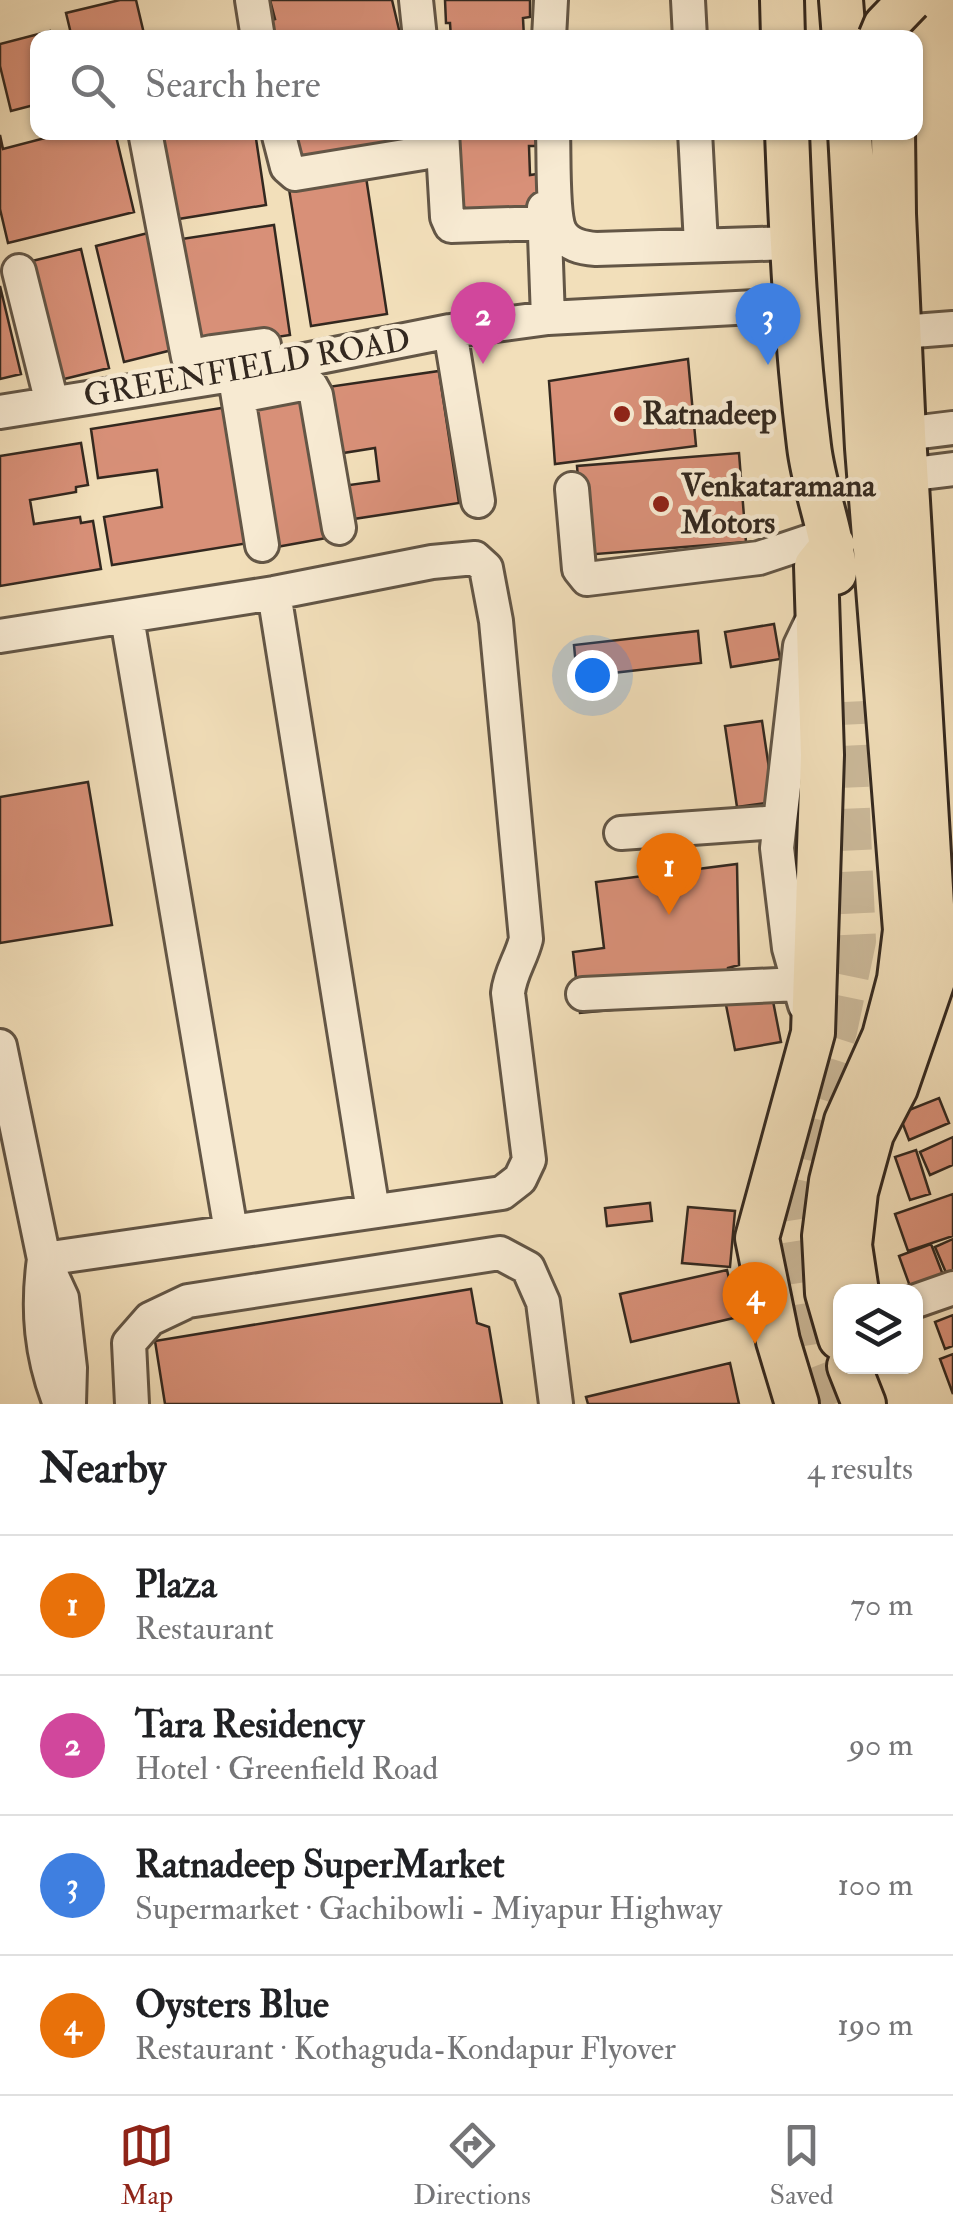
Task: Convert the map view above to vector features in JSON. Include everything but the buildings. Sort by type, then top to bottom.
[{"type":"main road","points":[[782,0],[783,30]]},
{"type":"main road","points":[[841,0],[843,30]]},
{"type":"main road","points":[[893,30],[894,0]]},
{"type":"main road","points":[[884,30],[910,0]]},
{"type":"main road","points":[[787,140],[794,305],[810,452],[832,540],[844,702]]},
{"type":"main road","points":[[851,140],[881,338],[905,455],[940,836],[936,972],[896,1088],[872,1134],[856,1192],[850,1245],[857,1284]]},
{"type":"main road","points":[[833,1314],[827,1293],[824,1236],[831,1181],[846,1121],[884,1036],[899,980],[905,930],[881,338],[870,225],[868,140]]},
{"type":"main road","points":[[881,338],[894,214],[894,140]]},
{"type":"main road","points":[[797,1404],[778,1341],[757,1238],[812,1033],[822,755],[816,566],[832,540]]},
{"type":"main road","points":[[852,1374],[864,1404]]},
{"type":"main road","points":[[875,1374],[886,1404]]},
{"type":"street","points":[[252,0],[257,30]]},
{"type":"street","points":[[416,0],[419,30]]},
{"type":"street","points":[[434,0],[436,30]]},
{"type":"street","points":[[536,0],[538,30]]},
{"type":"street","points":[[549,30],[551,0]]},
{"type":"street","points":[[688,0],[690,30]]},
{"type":"street","points":[[147,140],[188,357],[249,368],[314,390],[339,528]]},
{"type":"street","points":[[280,140],[287,167],[296,174],[422,153],[433,149],[438,140]]},
{"type":"street","points":[[441,140],[448,222],[457,226],[544,223]]},
{"type":"street","points":[[541,140],[548,318]]},
{"type":"street","points":[[554,140],[557,215],[560,231],[571,243],[596,248],[792,243]]},
{"type":"street","points":[[696,140],[702,244]]},
{"type":"street","points":[[19,271],[52,403]]},
{"type":"street","name":"GREENFIELD ROAD","points":[[0,412],[548,318],[794,305]]},
{"type":"street","points":[[881,338],[953,328]]},
{"type":"street","points":[[450,332],[478,501]]},
{"type":"street","points":[[249,368],[262,545]]},
{"type":"street","points":[[905,455],[953,428]]},
{"type":"street","points":[[905,455],[953,469]]},
{"type":"street","points":[[572,489],[579,570],[587,579],[759,558],[832,540]]},
{"type":"street","points":[[0,636],[274,593],[432,562],[475,558],[486,568],[496,621],[526,940],[510,977],[508,993],[528,1160],[520,1179],[502,1193],[44,1260]]},
{"type":"street","points":[[274,593],[373,1211]]},
{"type":"street","points":[[812,1033],[788,948],[777,848],[800,646],[817,610]]},
{"type":"street","points":[[127,618],[231,1231]]},
{"type":"street","points":[[622,833],[779,822]]},
{"type":"street","points":[[583,994],[800,984]]},
{"type":"street","points":[[0,1046],[44,1260],[62,1298],[70,1368],[69,1404]]},
{"type":"street","points":[[132,1404],[129,1343],[150,1319],[188,1301],[500,1252],[528,1268],[543,1302],[556,1404]]},
{"type":"street","points":[[44,1260],[38,1301],[46,1369],[60,1404]]},
{"type":"street","points":[[923,1299],[953,1288]]},
{"type":"tunnel","points":[[834,1404],[816,1358],[791,1196],[812,1105],[836,1031],[855,941],[844,702]]},
{"type":"place","name":"Tara Residency","points":[[483,364]]},
{"type":"place","name":"Ratnadeep SuperMarket","points":[[768,365]]},
{"type":"place","name":"Ratnadeep","points":[[622,414]]},
{"type":"place","name":"Venkataramana Motors","points":[[661,504]]},
{"type":"place","name":"Plaza","points":[[669,915]]},
{"type":"place","name":"Oysters Blue","points":[[755,1344]]}]
